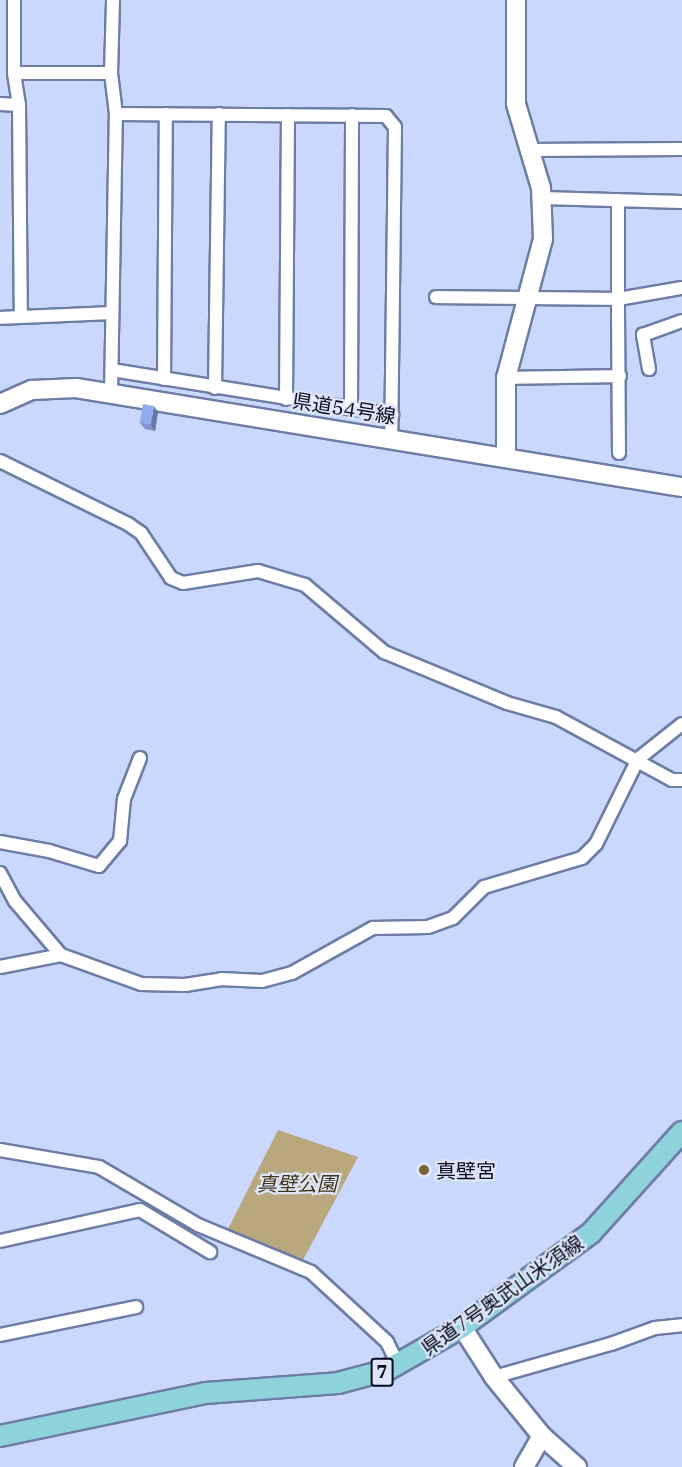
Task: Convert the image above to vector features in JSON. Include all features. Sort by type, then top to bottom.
[{"type":"main road","points":[[506,458],[506,378],[543,239],[542,198],[516,104],[516,0]]},
{"type":"main road","name":"県道54号線","points":[[0,404],[32,390],[54,388],[111,394],[682,487]]},
{"type":"main road","name":"県道7号奥武山米須線","points":[[0,1436],[206,1393],[347,1382],[398,1365],[462,1327],[591,1233],[682,1132]]},
{"type":"main road","points":[[462,1327],[494,1377],[542,1436],[577,1467]]},
{"type":"main road","points":[[524,1467],[542,1436]]},
{"type":"street","points":[[14,0],[14,73],[20,105],[21,317]]},
{"type":"street","points":[[111,394],[116,114],[111,73],[113,0]]},
{"type":"street","points":[[14,73],[111,73]]},
{"type":"street","points":[[0,104],[20,105]]},
{"type":"street","points":[[116,114],[386,116],[395,127],[392,439]]},
{"type":"street","points":[[164,379],[166,114]]},
{"type":"street","points":[[215,388],[219,114]]},
{"type":"street","points":[[286,399],[288,115]]},
{"type":"street","points":[[351,409],[352,115]]},
{"type":"street","points":[[528,150],[682,150]]},
{"type":"street","points":[[542,198],[682,202]]},
{"type":"street","points":[[618,200],[619,453]]},
{"type":"street","points":[[436,297],[618,299],[682,288]]},
{"type":"street","points":[[0,318],[112,313]]},
{"type":"street","points":[[649,369],[643,335],[682,321]]},
{"type":"street","points":[[112,370],[392,415]]},
{"type":"street","points":[[506,378],[620,376]]},
{"type":"street","points":[[0,461],[128,524],[141,533],[171,578],[183,583],[258,572],[305,585],[384,652],[507,703],[556,717],[592,740],[638,759],[672,780],[682,780]]},
{"type":"street","points":[[0,873],[15,901],[61,955],[141,984],[185,986],[221,979],[262,981],[292,973],[374,928],[428,927],[453,918],[484,887],[582,858],[596,844],[638,759],[682,724]]},
{"type":"street","points":[[0,842],[49,851],[99,866],[120,841],[124,799],[140,758]]},
{"type":"street","points":[[0,967],[61,955]]},
{"type":"street","points":[[0,1150],[84,1162],[119,1178],[149,1198],[198,1225],[311,1272],[387,1342],[398,1365]]},
{"type":"street","points":[[0,1241],[140,1210],[149,1198]]},
{"type":"street","points":[[140,1210],[210,1252]]},
{"type":"street","points":[[0,1335],[135,1307]]},
{"type":"street","points":[[494,1377],[611,1344],[655,1328],[682,1325]]},
{"type":"green space","name":"真壁公園","points":[[278,1130],[358,1157],[303,1260],[226,1233]]},
{"type":"building","points":[[143,404],[154,406],[151,425],[140,423]]},
{"type":"place","name":"真壁宮","points":[[424,1170]]}]
